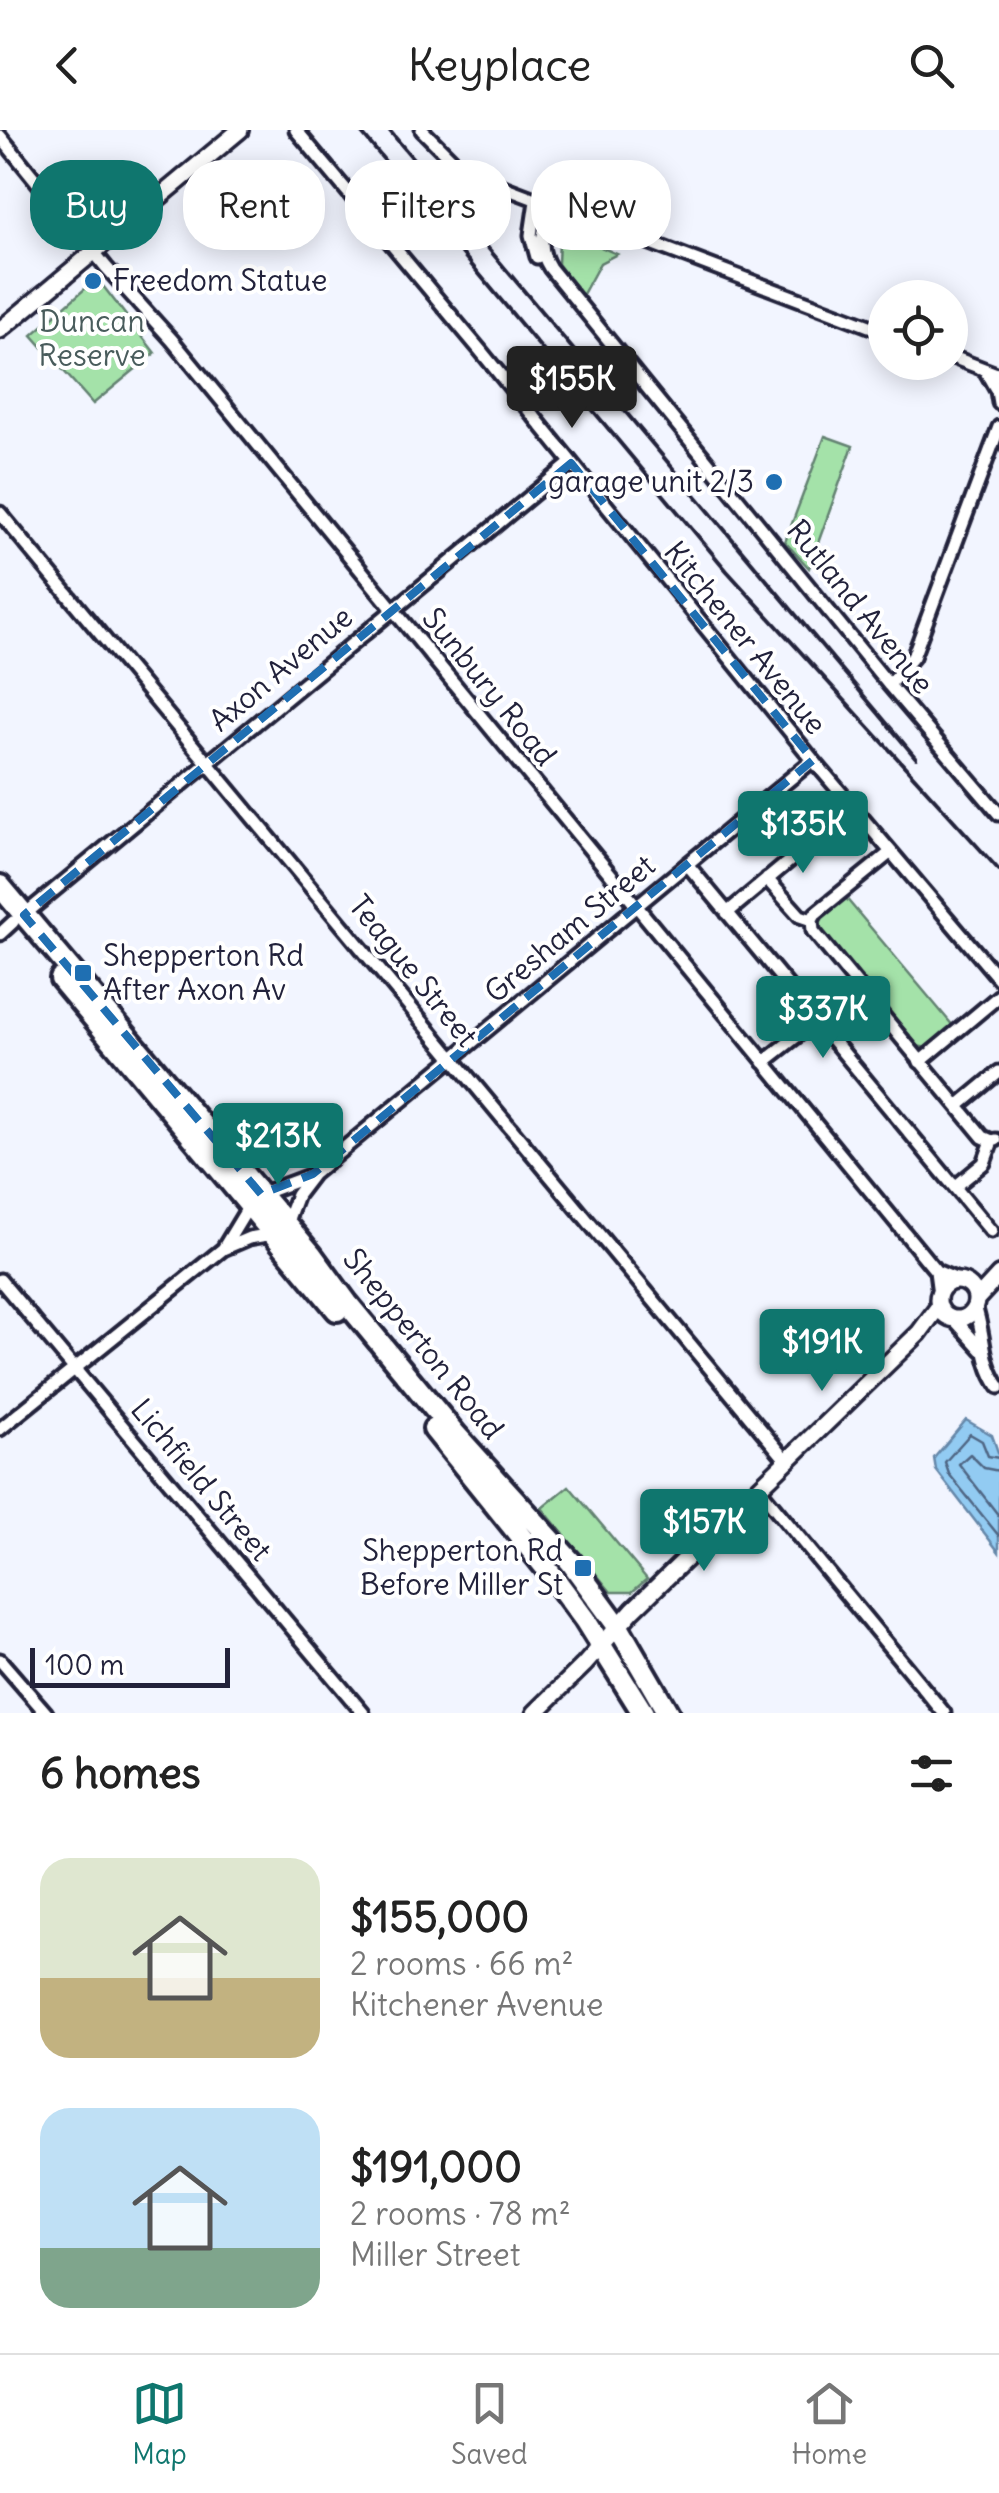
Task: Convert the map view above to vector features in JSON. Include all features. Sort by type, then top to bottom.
[{"type":"highway","name":"Shepperton Road","points":[[0,886],[9,919],[571,1562],[617,1626],[668,1713]]},
{"type":"highway","name":"Shepperton Road","points":[[280,1229],[519,1534],[602,1646],[643,1713]]},
{"type":"main road","points":[[0,330],[240,130]]},
{"type":"main road","points":[[946,1309],[967,1316],[970,1293],[999,1272]]},
{"type":"main road","points":[[535,1713],[617,1626],[946,1309],[947,1284],[970,1293]]},
{"type":"street","name":"Kitchener Avenue","points":[[296,130],[812,760],[999,979]]},
{"type":"street","points":[[422,130],[464,172],[531,199]]},
{"type":"street","name":"Sunbury Road","points":[[0,136],[936,1271],[970,1293]]},
{"type":"street","name":"Rutland Avenue","points":[[535,250],[545,272],[569,293]]},
{"type":"street","name":"Rutland Avenue","points":[[541,250],[569,293],[999,814]]},
{"type":"street","points":[[667,250],[868,326]]},
{"type":"street","points":[[968,363],[999,375]]},
{"type":"street","points":[[984,369],[997,391],[999,403]]},
{"type":"street","points":[[889,684],[913,657],[999,427]]},
{"type":"street","name":"Axon Avenue","points":[[9,919],[209,762],[571,463]]},
{"type":"street","name":"Teague Street","points":[[0,513],[787,1461]]},
{"type":"street","name":"Gresham Street","points":[[255,1200],[312,1174],[812,760]]},
{"type":"street","points":[[727,912],[853,808]]},
{"type":"street","points":[[891,852],[816,912],[812,931],[983,1137],[996,1140],[984,1162],[955,1188]]},
{"type":"street","points":[[687,864],[991,1231]]},
{"type":"street","points":[[767,879],[800,916],[812,920]]},
{"type":"street","points":[[764,1062],[858,988]]},
{"type":"street","points":[[920,1062],[999,996]]},
{"type":"street","points":[[958,1106],[999,1072]]},
{"type":"street","name":"Gresham Street","points":[[280,1229],[312,1174]]},
{"type":"street","points":[[223,1249],[255,1200]]},
{"type":"street","points":[[0,1429],[223,1249],[280,1229]]},
{"type":"street","points":[[936,1271],[946,1309],[982,1350]]},
{"type":"street","name":"Lichfield Street","points":[[0,1280],[363,1713]]},
{"type":"street","points":[[970,1293],[983,1330],[985,1364],[999,1387]]},
{"type":"street","points":[[760,1490],[944,1713]]},
{"type":"street","points":[[0,1660],[46,1713]]},
{"type":"highlighted area","points":[[571,463],[813,760],[313,1174],[261,1194],[24,915]]},
{"type":"green space","points":[[559,250],[608,250],[617,254],[600,263],[582,296],[558,264]]},
{"type":"green space","name":"Duncan Reserve","points":[[103,286],[155,353],[93,404],[32,335],[87,287]]},
{"type":"green space","points":[[825,436],[853,446],[809,568],[785,542]]},
{"type":"green space","points":[[845,897],[954,1027],[928,1048],[916,1046],[819,930],[821,918]]},
{"type":"green space","points":[[569,1486],[647,1579],[632,1592],[611,1592],[542,1508]]},
{"type":"water","points":[[966,1420],[992,1435],[999,1455],[999,1552],[936,1470],[934,1458]]},
{"type":"railway","points":[[359,130],[727,571],[999,870]]},
{"type":"railway","points":[[389,130],[916,758]]},
{"type":"place","name":"Freedom Statue","points":[[93,281]]},
{"type":"place","name":"garage unit 2/3","points":[[774,482]]},
{"type":"place","name":"Shepperton Rd After Axon Av","points":[[83,973]]},
{"type":"place","name":"Shepperton Rd Before Miller St","points":[[583,1568]]}]
